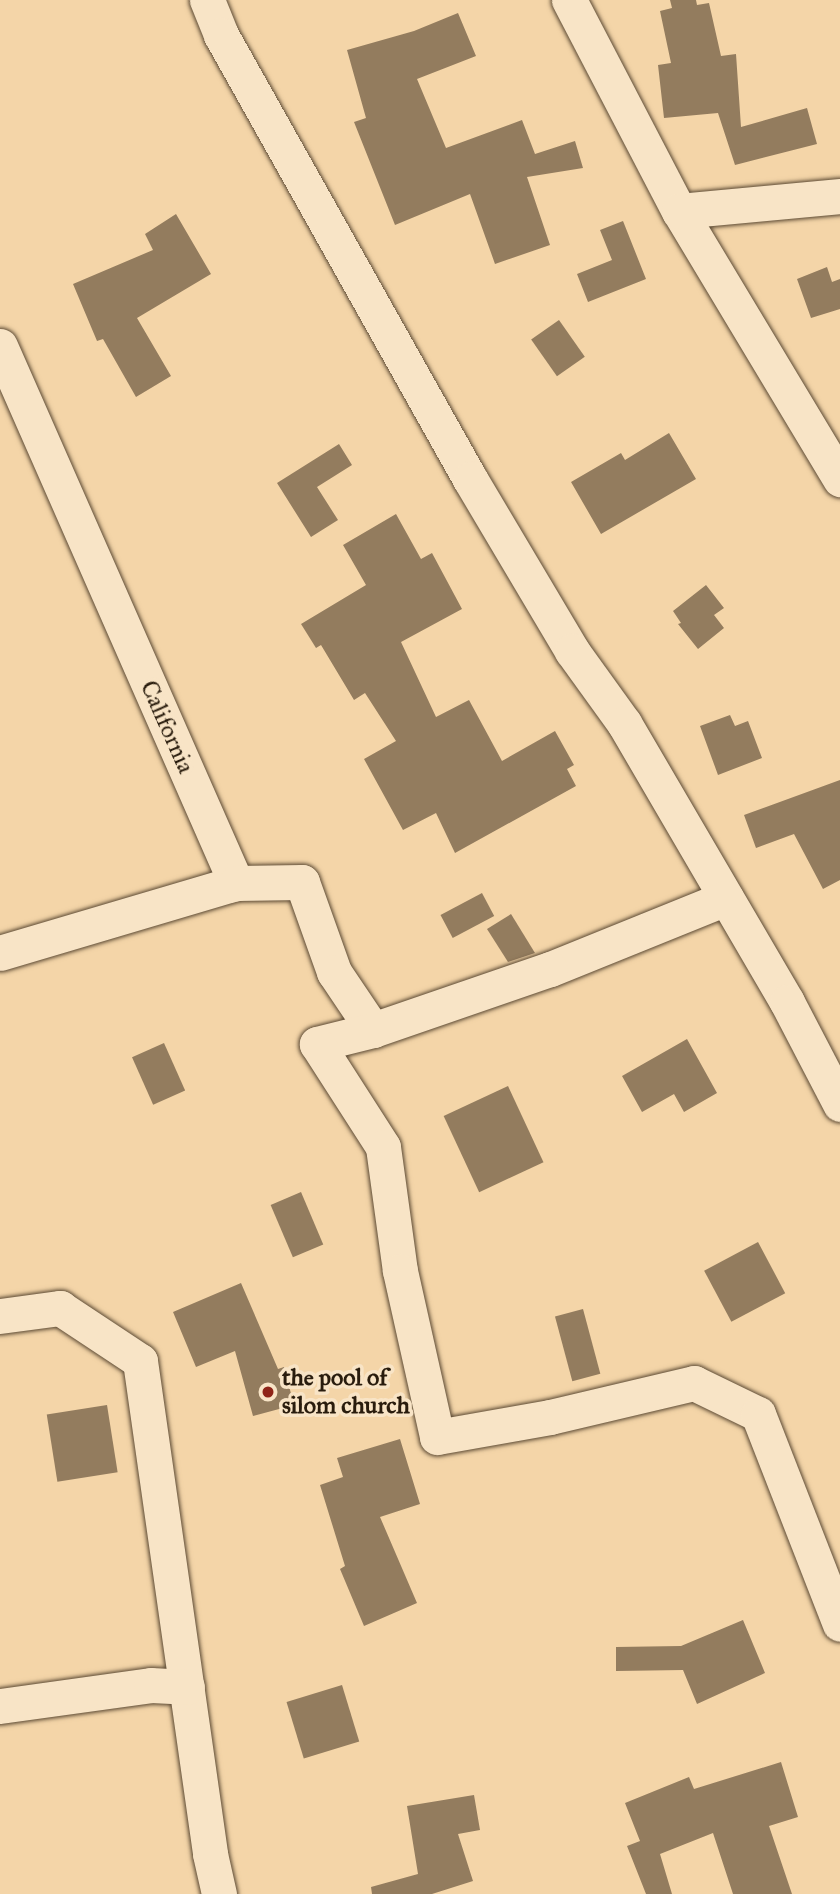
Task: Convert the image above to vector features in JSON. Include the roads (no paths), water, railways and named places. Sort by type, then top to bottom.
[{"type":"street","points":[[207,0],[221,35],[470,479],[572,650],[624,723],[787,1002],[840,1104]]},
{"type":"street","points":[[569,0],[679,211],[840,479]]},
{"type":"street","points":[[679,211],[840,196]]},
{"type":"street","name":"California","points":[[0,346],[236,883]]},
{"type":"street","points":[[0,953],[236,883],[302,881],[334,972],[373,1030]]},
{"type":"street","points":[[726,898],[550,970],[373,1030],[317,1044],[383,1147],[400,1271],[437,1437],[550,1417],[694,1383],[758,1414],[840,1624]]},
{"type":"street","points":[[0,1316],[60,1308],[139,1361],[210,1854],[219,1894]]},
{"type":"street","points":[[0,1706],[151,1685],[187,1687]]},
{"type":"place","name":"the pool of silom church","points":[[268,1392]]}]
